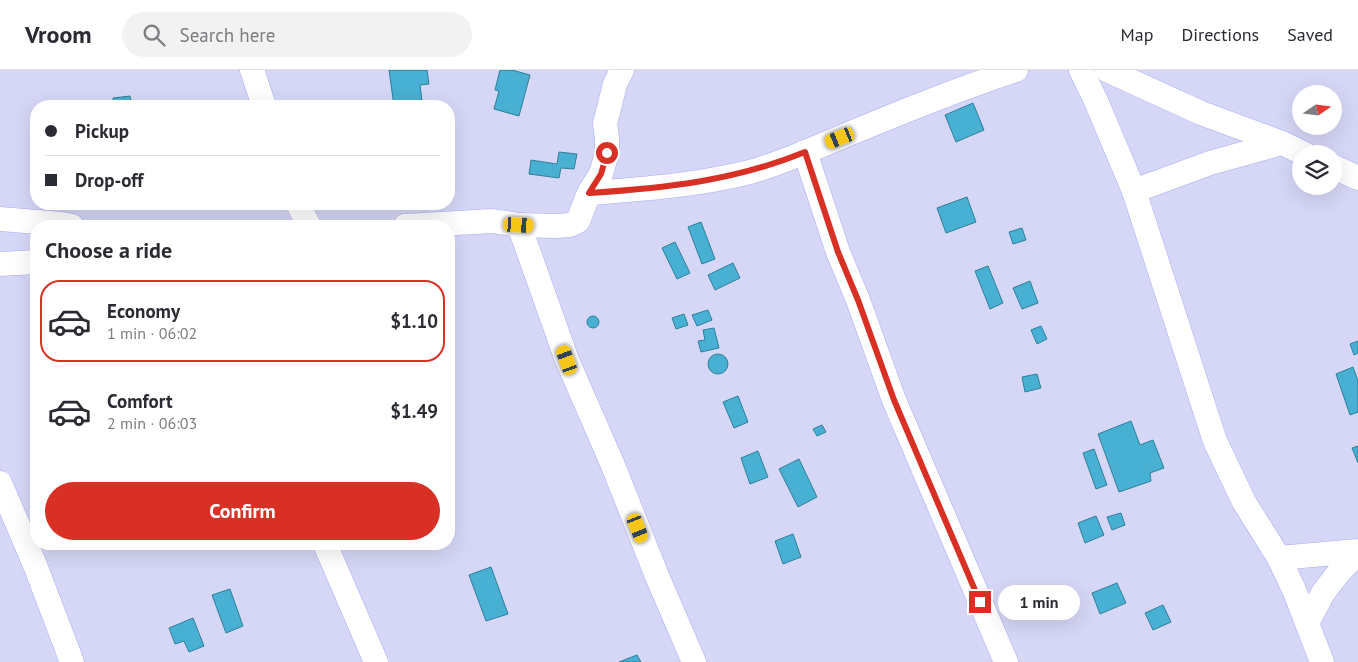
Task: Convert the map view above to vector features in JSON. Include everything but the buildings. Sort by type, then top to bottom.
[{"type":"street","points":[[252,70],[262,100]]},
{"type":"street","points":[[455,223],[492,221],[519,225],[570,225],[578,221],[589,193],[601,174],[607,153],[605,124],[615,84],[622,70]]},
{"type":"street","points":[[589,193],[690,184],[750,172],[1016,70]]},
{"type":"street","points":[[1081,70],[1134,191],[1215,442],[1244,502],[1279,558],[1322,662]]},
{"type":"street","points":[[1107,70],[1201,113],[1292,148]]},
{"type":"street","points":[[1134,191],[1210,163],[1282,143]]},
{"type":"street","points":[[805,152],[838,252],[858,300],[894,400],[1006,662]]},
{"type":"street","points":[[1342,171],[1358,178]]},
{"type":"street","points":[[0,220],[30,222]]},
{"type":"street","points":[[519,225],[567,360],[612,463],[694,662]]},
{"type":"street","points":[[0,264],[30,262]]},
{"type":"street","points":[[0,483],[35,565],[72,662]]},
{"type":"street","points":[[328,550],[376,662]]},
{"type":"street","points":[[1279,558],[1358,552]]},
{"type":"street","points":[[1307,623],[1323,593],[1358,552]]},
{"type":"route","points":[[607,153],[601,174],[589,193],[690,184],[750,172],[805,152],[838,252],[858,300],[894,400],[980,602]]}]
